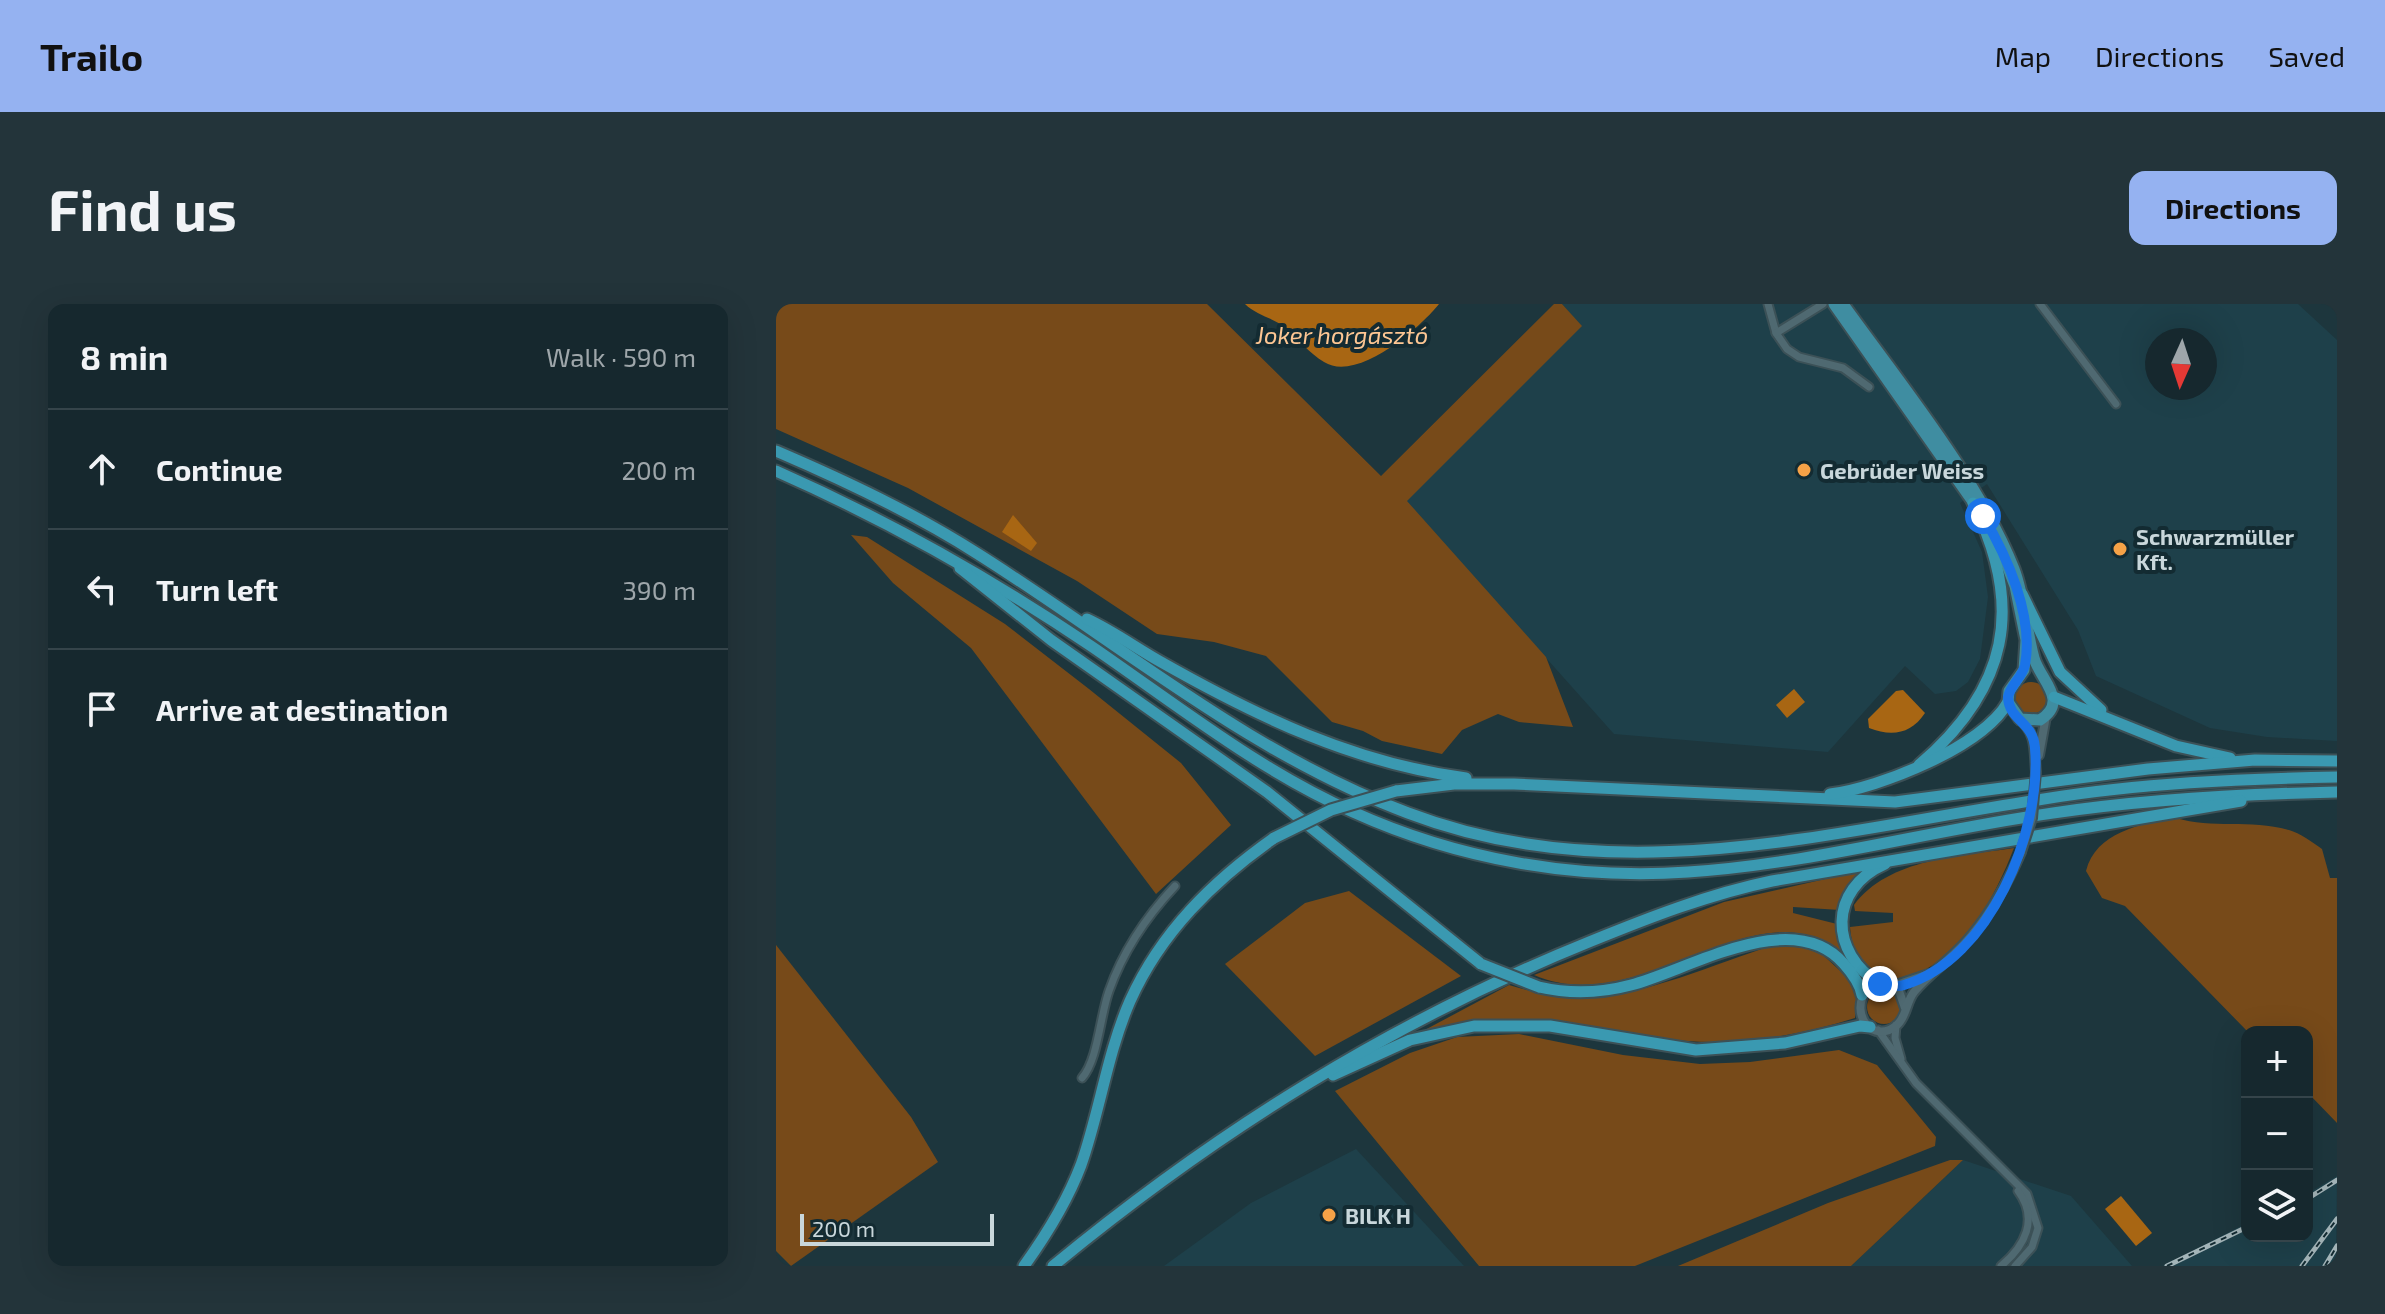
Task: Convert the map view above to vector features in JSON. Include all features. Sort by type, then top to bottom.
[{"type":"highway","points":[[776,451],[922,521],[1053,603],[1248,733],[1347,788],[1441,825],[1545,848],[1637,855],[1716,851],[2120,788],[2337,777]]},
{"type":"highway","points":[[776,471],[886,520],[942,551],[1080,639],[1238,747],[1313,792],[1353,813],[1420,838],[1508,861],[1598,873],[1690,872],[1789,860],[2053,813],[2147,801],[2337,792]]},
{"type":"highway","points":[[1919,765],[1950,739],[1972,712],[1998,652],[2004,616],[2002,584],[1989,536],[1973,503]]},
{"type":"highway","points":[[942,551],[983,590],[1279,801],[1481,964],[1539,987],[1570,991],[1614,989],[1746,946],[1788,938],[1813,943],[1846,966],[1862,995]]},
{"type":"highway","points":[[2022,594],[2060,672],[2109,717]]},
{"type":"highway","points":[[1053,603],[1099,625],[1228,699],[1316,741],[1396,766],[1514,784]]},
{"type":"highway","points":[[2054,697],[2197,753],[2255,760]]},
{"type":"highway","points":[[1793,798],[1870,787],[1949,751],[2001,715],[2008,702]]},
{"type":"highway","points":[[1024,1266],[1071,1189],[1091,1134],[1112,1050],[1140,981],[1177,925],[1208,890],[1274,838],[1331,810],[1396,791],[1454,784],[1922,801],[2096,774],[2255,760],[2337,761]]},
{"type":"highway","points":[[1053,1266],[1172,1173],[1291,1090],[1513,974],[1635,923],[1740,887],[1908,855],[2237,802],[2265,794]]},
{"type":"highway","points":[[1880,984],[1864,972],[1845,942],[1843,907],[1857,881],[1874,869],[1908,855]]},
{"type":"highway","points":[[1291,1090],[1410,1040],[1474,1026],[1550,1026],[1696,1050],[1756,1047],[1860,1026],[1874,1029]]},
{"type":"main road","points":[[1834,304],[1992,531],[2017,594],[2026,640],[2020,678]]},
{"type":"main road","points":[[1843,304],[1979,498],[2006,550],[2022,594],[2033,656],[2054,697],[2046,716],[2034,722],[2020,719],[2008,702],[2011,686],[2020,678],[2031,676],[2043,679]]},
{"type":"street","points":[[1768,304],[1776,333],[1787,349],[1799,357],[1843,368],[1869,387]]},
{"type":"street","points":[[1776,333],[1823,304]]},
{"type":"street","points":[[2040,304],[2116,404]]},
{"type":"street","points":[[1905,1069],[1895,1038],[1896,1025],[1911,995],[1970,938],[1992,909],[2021,852],[2032,818],[2046,716]]},
{"type":"street","points":[[2020,719],[2029,727],[2033,738],[2036,772]]},
{"type":"street","points":[[1082,1078],[1091,1067],[1102,1012],[1121,962],[1144,923],[1175,886]]},
{"type":"street","points":[[1933,972],[1893,986],[1880,984],[1862,995],[1859,1013],[1905,1069],[2027,1194],[2038,1228],[2032,1247],[2015,1266]]},
{"type":"street","points":[[1893,986],[1902,995],[1905,1008]]},
{"type":"street","points":[[1874,1029],[1896,1025]]},
{"type":"street","points":[[2001,1266],[2022,1244],[2029,1226],[2022,1196],[2008,1176]]},
{"type":"shaded area","points":[[776,304],[1207,304],[1381,476],[1554,304],[1562,304],[1582,326],[1407,501],[1546,657],[1573,727],[1519,722],[1498,714],[1462,730],[1442,754],[1382,741],[1363,731],[1332,722],[1266,656],[1214,642],[1157,634],[1077,581],[908,488],[776,429]]},
{"type":"shaded area","points":[[1562,304],[2298,304],[2337,340],[2337,741],[2267,737],[2210,728],[2096,676],[2078,630],[1987,484],[1960,503],[1982,552],[1988,597],[1980,659],[1968,682],[1956,691],[1935,694],[1905,666],[1828,752],[1614,734],[1406,501],[1581,326]]},
{"type":"shaded area","points":[[851,535],[867,537],[1005,624],[1181,763],[1231,825],[1156,894],[971,648],[893,583]]},
{"type":"shaded area","points":[[2031,682],[2043,686],[2047,698],[2043,710],[2031,714],[2019,710],[2015,698],[2019,686]]},
{"type":"shaded area","points":[[2176,818],[2204,823],[2275,827],[2297,833],[2322,849],[2330,878],[2337,878],[2337,1123],[2313,1098],[2313,1026],[2242,1026],[2125,906],[2102,898],[2086,871],[2091,858],[2109,839],[2148,823]]},
{"type":"shaded area","points":[[2014,848],[1998,886],[1976,922],[1963,939],[1932,966],[1914,975],[1888,981],[1873,975],[1863,965],[1854,947],[1850,927],[1893,922],[1893,913],[1855,911],[1854,905],[1869,889],[1886,877],[1927,862]]},
{"type":"shaded area","points":[[1869,869],[1840,910],[1793,907],[1793,913],[1837,924],[1840,943],[1855,971],[1841,954],[1824,941],[1791,932],[1757,935],[1648,973],[1610,982],[1572,984],[1534,975],[1724,902]]},
{"type":"shaded area","points":[[1349,891],[1461,976],[1315,1056],[1225,964],[1305,903]]},
{"type":"shaded area","points":[[776,945],[911,1117],[938,1162],[791,1266],[776,1251]]},
{"type":"shaded area","points":[[1774,945],[1801,945],[1823,955],[1848,978],[1857,992],[1855,1018],[1793,1034],[1709,1042],[1524,1020],[1458,1024],[1421,1032],[1509,985],[1563,997],[1605,996],[1654,986]]},
{"type":"shaded area","points":[[1884,990],[1896,995],[1901,1007],[1896,1019],[1884,1024],[1872,1019],[1867,1007],[1872,995]]},
{"type":"shaded area","points":[[1519,1034],[1623,1055],[1700,1064],[1750,1062],[1839,1050],[1877,1065],[1936,1137],[1935,1146],[1635,1266],[1479,1266],[1335,1091],[1410,1053],[1457,1037]]},
{"type":"shaded area","points":[[1356,1149],[1464,1266],[1164,1266],[1251,1203]]},
{"type":"shaded area","points":[[1950,1160],[1963,1160],[1851,1266],[1678,1266],[1828,1203]]},
{"type":"shaded area","points":[[1963,1160],[2071,1196],[2132,1266],[1851,1266]]},
{"type":"shaded area","points":[[2337,1176],[2336,1266],[2163,1266],[2241,1226],[2241,1242],[2313,1242],[2313,1190]]},
{"type":"water","name":"Joker horgásztó","points":[[1245,304],[1439,304],[1418,326],[1387,350],[1353,365],[1338,367],[1324,362],[1282,325]]},
{"type":"water","points":[[1013,515],[1037,543],[1031,551],[1002,532]]},
{"type":"water","points":[[1794,689],[1805,702],[1787,718],[1776,705]]},
{"type":"water","points":[[1903,690],[1925,713],[1920,720],[1900,732],[1869,728],[1868,719],[1896,691]]},
{"type":"water","points":[[2121,1196],[2152,1233],[2136,1246],[2105,1209]]},
{"type":"railway","points":[[2313,1195],[2337,1180]]},
{"type":"railway","points":[[2302,1266],[2337,1219]]},
{"type":"railway","points":[[2167,1266],[2241,1230]]},
{"type":"railway","points":[[2325,1266],[2337,1246]]},
{"type":"place","name":"Gebrüder Weiss","points":[[1804,470]]},
{"type":"place","name":"Schwarzmüller Kft.","points":[[2120,549]]},
{"type":"place","name":"BILK H","points":[[1329,1215]]},
{"type":"route","points":[[1880,984],[1902,986],[1933,972],[1970,938],[2009,879],[2032,818],[2036,794],[2033,738],[2029,727],[2014,715],[2008,702],[2011,686],[2024,670],[2026,640],[2009,570],[1983,516]]}]
